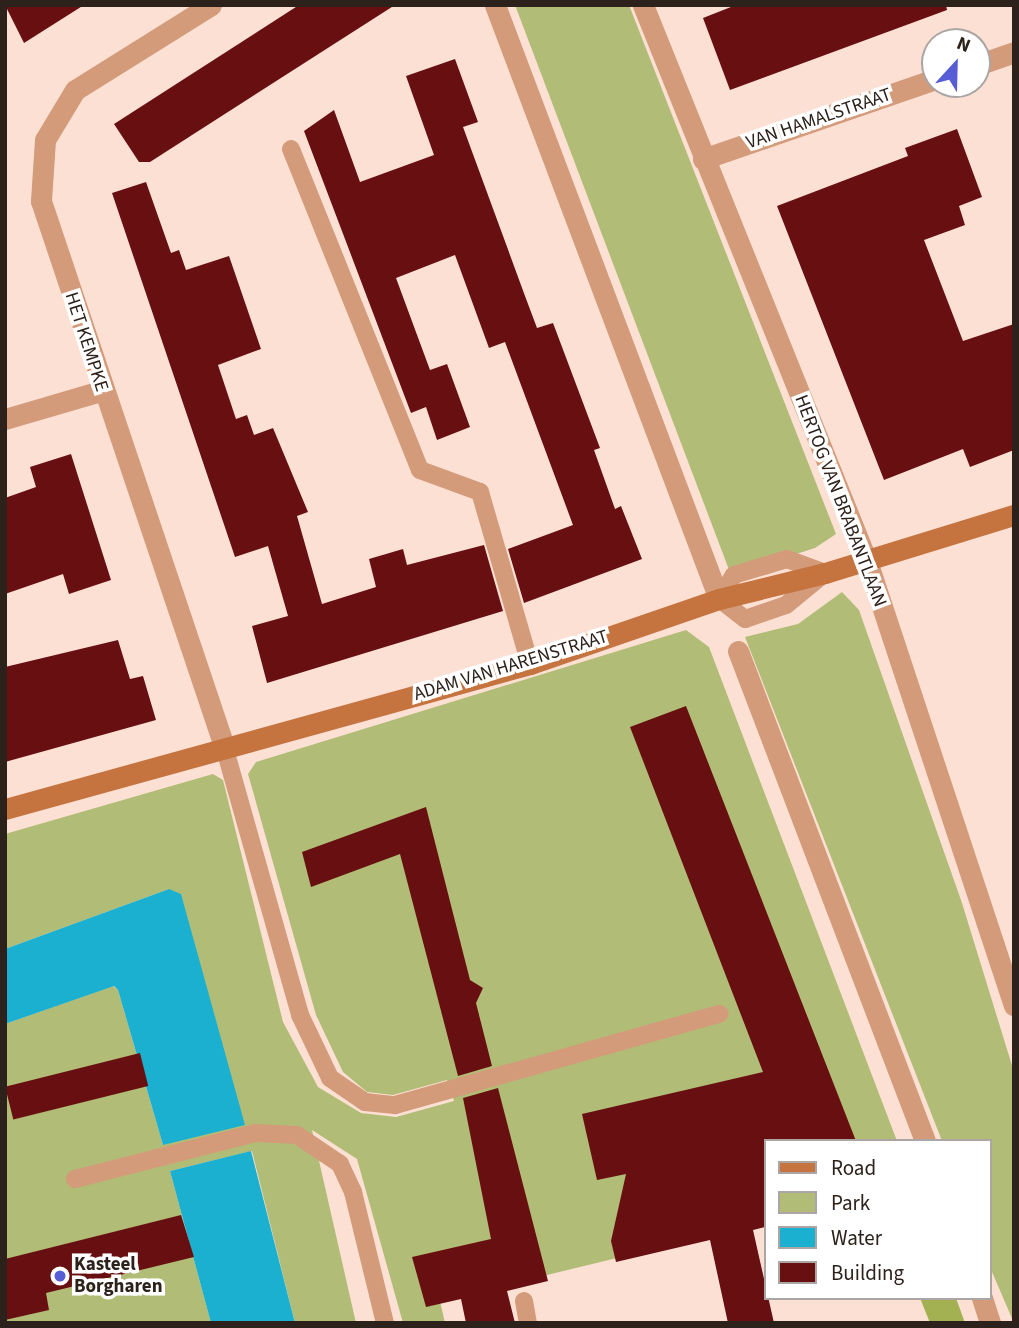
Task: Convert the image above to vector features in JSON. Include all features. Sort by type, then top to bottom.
[{"type":"street","name":"HET KEMPKE","points":[[211,5],[75,90],[45,140],[41,201],[101,391],[224,746]]},
{"type":"street","points":[[495,5],[719,599]]},
{"type":"street","name":"HERTOG VAN BRABANTLAAN","points":[[643,5],[867,561],[1014,1005]]},
{"type":"street","points":[[991,60],[1014,52]]},
{"type":"street","name":"VAN HAMALSTRAAT","points":[[703,159],[921,84]]},
{"type":"street","points":[[5,419],[101,391]]},
{"type":"street","name":"ADAM VAN HARENSTRAAT","points":[[5,809],[224,746],[530,664],[719,599],[825,573],[1014,515]]},
{"type":"street","points":[[738,651],[924,1139]]},
{"type":"street","points":[[983,1300],[990,1323]]},
{"type":"lane","points":[[291,149],[420,470],[480,492],[530,664]]},
{"type":"lane","points":[[224,746],[300,1015],[330,1078],[365,1102],[395,1105],[719,1014]]},
{"type":"lane","points":[[75,1179],[248,1135],[297,1135],[340,1164],[354,1192],[385,1323]]},
{"type":"lane","points":[[524,1301],[528,1323]]},
{"type":"green space","points":[[515,5],[629,5],[836,534],[815,548],[731,575]]},
{"type":"green space","points":[[842,592],[859,610],[962,903],[1014,1072],[1014,1323],[991,1270],[991,1139],[941,1139],[745,637],[798,624]]},
{"type":"green space","points":[[686,630],[709,647],[896,1139],[764,1139],[764,1222],[440,1301],[445,1323],[403,1323],[357,1159],[312,1130],[356,1323],[295,1323],[252,1151],[170,1171],[211,1323],[5,1323],[5,1024],[113,986],[118,990],[163,1145],[169,889],[5,949],[5,834],[213,774],[223,780],[283,1022],[318,1087],[361,1113],[396,1117],[454,1101],[447,1080],[393,1095],[367,1092],[343,1072],[316,1015],[248,774],[256,762]]},
{"type":"green space","points":[[921,1300],[957,1300],[965,1323],[930,1323]]},
{"type":"water","points":[[169,889],[181,894],[245,1125],[163,1145],[118,990],[114,986],[5,1024],[5,949]]},
{"type":"water","points":[[251,1151],[295,1323],[211,1323],[170,1171]]},
{"type":"building","points":[[5,5],[84,5],[24,43]]},
{"type":"building","points":[[299,5],[395,5],[150,162],[139,162],[114,124]]},
{"type":"building","points":[[736,5],[946,5],[947,10],[730,90],[703,18]]},
{"type":"building","points":[[455,59],[478,122],[463,127],[525,296],[537,328],[553,323],[600,448],[594,450],[615,509],[621,506],[642,559],[524,603],[508,549],[573,525],[505,342],[489,348],[455,255],[396,278],[430,370],[447,364],[470,427],[437,440],[426,407],[411,413],[304,131],[334,110],[360,182],[434,155],[406,76]]},
{"type":"building","points":[[957,129],[982,197],[959,206],[965,225],[924,240],[963,341],[1014,324],[1014,450],[970,467],[963,449],[884,480],[777,206],[908,156],[905,148]]},
{"type":"building","points":[[146,182],[171,253],[179,250],[186,270],[229,256],[261,349],[218,365],[236,419],[247,415],[254,435],[273,428],[308,512],[297,516],[322,604],[376,587],[369,559],[403,549],[407,565],[484,545],[503,611],[267,683],[252,626],[288,616],[268,546],[235,557],[112,193]]},
{"type":"building","points":[[71,454],[111,580],[69,594],[63,574],[5,594],[5,498],[36,487],[30,467]]},
{"type":"building","points":[[118,640],[130,679],[143,676],[156,720],[5,762],[5,667]]},
{"type":"building","points":[[686,706],[855,1139],[764,1139],[764,1227],[753,1230],[764,1279],[764,1300],[769,1300],[774,1323],[728,1323],[710,1240],[616,1262],[611,1241],[626,1174],[597,1180],[582,1114],[763,1072],[630,727]]},
{"type":"building","points":[[426,807],[470,980],[483,988],[476,1003],[492,1066],[458,1076],[400,854],[311,887],[302,852]]},
{"type":"building","points":[[140,1053],[148,1086],[13,1120],[5,1087]]},
{"type":"building","points":[[498,1088],[548,1281],[507,1291],[515,1323],[466,1323],[461,1299],[426,1307],[412,1257],[491,1239],[463,1098]]},
{"type":"building","name":"Kasteel Borgharen","points":[[181,1215],[194,1257],[46,1293],[49,1310],[5,1320],[5,1259]]},
{"type":"place","name":"Kasteel Borgharen","points":[[60,1276]]}]
